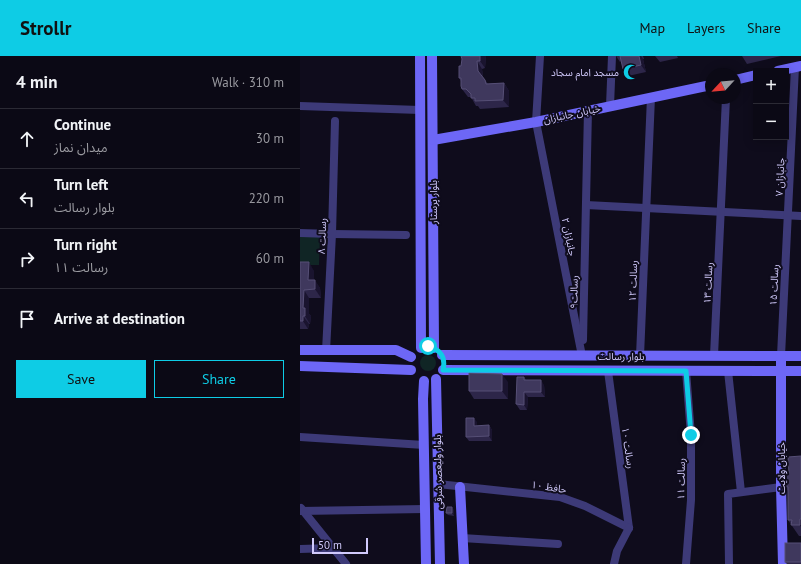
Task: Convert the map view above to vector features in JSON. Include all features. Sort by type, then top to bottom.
[{"type":"main road","name":"بلوار پرستار","points":[[420,56],[421,348]]},
{"type":"main road","name":"بلوار پرستار","points":[[432,56],[434,348]]},
{"type":"main road","points":[[421,71],[432,76]]},
{"type":"main road","points":[[741,79],[753,77]]},
{"type":"main road","name":"خیابان جانبازان","points":[[433,140],[536,122],[705,86]]},
{"type":"main road","points":[[428,346],[434,348],[442,355],[444,364],[443,370],[436,379],[424,381],[415,376],[411,370],[411,356],[415,351],[421,348],[428,346]]},
{"type":"main road","points":[[300,350],[396,350],[411,356]]},
{"type":"main road","name":"بلوار رسالت","points":[[442,355],[801,356]]},
{"type":"main road","name":"خیابان ولایت","points":[[781,356],[781,487],[783,564]]},
{"type":"main road","points":[[300,366],[411,370]]},
{"type":"main road","name":"بلوار رسالت","points":[[443,370],[801,371]]},
{"type":"main road","name":"بلوار ولیعصر شرقی","points":[[436,379],[440,564]]},
{"type":"main road","name":"بلوار ولیعصر شرقی","points":[[424,381],[426,564]]},
{"type":"main road","points":[[460,487],[464,564]]},
{"type":"street","name":"جانبازان ۲","points":[[540,56],[536,122],[582,356]]},
{"type":"street","points":[[610,106],[612,56]]},
{"type":"street","name":"جانبازان ۷","points":[[788,215],[798,67]]},
{"type":"street","name":"رسالت ۱۲","points":[[640,356],[651,97]]},
{"type":"street","name":"رسالت ۱۳","points":[[714,356],[726,104]]},
{"type":"street","points":[[300,106],[420,110]]},
{"type":"street","name":"رسالت۹","points":[[582,356],[588,110]]},
{"type":"street","name":"رسالت ۸","points":[[326,351],[332,234],[335,121]]},
{"type":"street","points":[[586,205],[801,216]]},
{"type":"street","name":"رسالت ۱۵","points":[[781,356],[788,215]]},
{"type":"street","points":[[300,233],[406,235]]},
{"type":"street","name":"رسالت ۱۰","points":[[608,371],[629,528]]},
{"type":"street","name":"رسالت ۱۱","points":[[686,371],[691,435],[691,500],[686,564]]},
{"type":"street","points":[[728,371],[741,492]]},
{"type":"street","points":[[300,437],[424,445]]},
{"type":"street","name":"حافظ ۱۰","points":[[438,484],[560,497],[585,506],[629,528]]},
{"type":"street","points":[[728,564],[728,494],[781,487]]},
{"type":"street","points":[[301,510],[425,509]]},
{"type":"street","points":[[301,510],[346,564]]},
{"type":"street","points":[[614,564],[617,551],[629,528]]},
{"type":"street","points":[[462,538],[558,544]]},
{"type":"street","points":[[300,549],[332,548]]},
{"type":"green space","points":[[300,236],[320,236],[319,265],[300,265]]},
{"type":"green space","points":[[428,355],[435,360],[436,363],[431,370],[428,371],[421,366],[420,363],[425,356]]},
{"type":"building","points":[[461,56],[480,56],[480,61],[477,61],[478,71],[485,80],[486,84],[504,83],[503,100],[475,101],[475,98],[471,98],[471,94],[466,89],[462,89],[461,78],[459,78],[459,66],[461,66],[462,59]]},
{"type":"building","points":[[620,56],[639,56],[641,65],[623,69]]},
{"type":"building","points":[[300,262],[309,262],[308,280],[315,280],[315,289],[304,290],[303,308],[305,308],[305,316],[303,316],[303,321],[300,321]]},
{"type":"building","points":[[469,373],[502,374],[502,391],[469,391]]},
{"type":"building","points":[[517,377],[524,377],[524,380],[541,380],[541,392],[524,392],[524,405],[516,404]]},
{"type":"building","points":[[466,418],[474,418],[474,426],[489,425],[489,436],[466,437]]},
{"type":"building","points":[[801,456],[801,519],[800,525],[791,525],[792,520],[788,520],[788,487],[785,486],[784,474],[789,474],[788,457]]},
{"type":"building","points":[[447,507],[452,507],[452,513],[446,513]]},
{"type":"building","points":[[785,543],[801,543],[801,562],[785,562]]},
{"type":"place","name":"مسجد امام سجاد","points":[[631,72]]},
{"type":"route","points":[[428,346],[440,352],[443,358],[443,370],[686,371],[691,435]]}]
